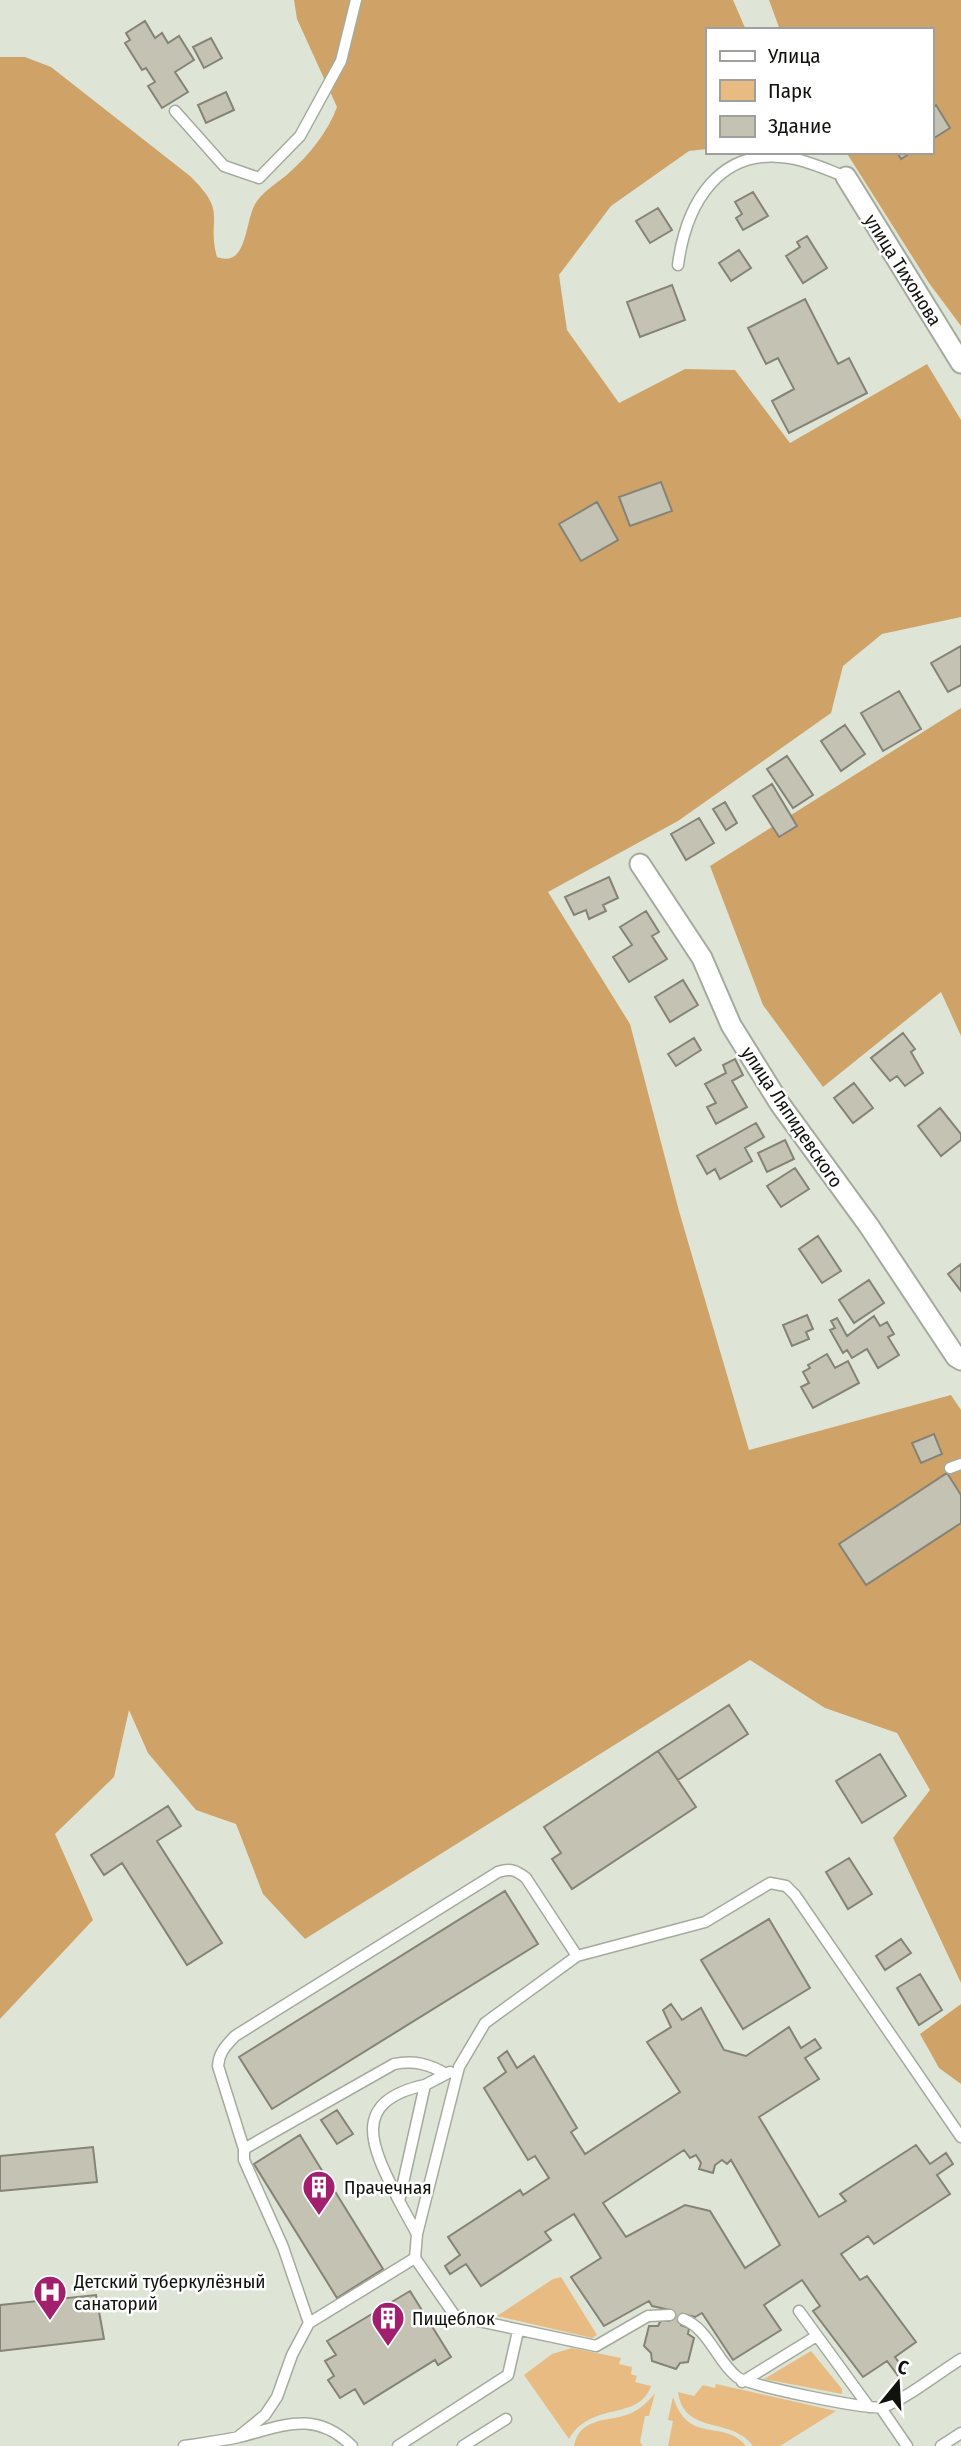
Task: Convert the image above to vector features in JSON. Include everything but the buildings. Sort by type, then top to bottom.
[{"type":"street","name":"улица Тихонова","points":[[846,177],[961,363]]},
{"type":"street","name":"улица Ляпидевского","points":[[640,863],[702,958],[731,1025],[780,1104],[869,1226],[956,1357],[961,1360]]},
{"type":"lane","points":[[175,111],[224,166],[259,178],[300,136],[341,61],[356,0]]},
{"type":"lane","points":[[678,265],[684,232],[699,198],[713,178],[735,164],[771,157],[790,158],[846,177]]},
{"type":"lane","points":[[950,1468],[961,1464]]},
{"type":"lane","points":[[309,2323],[283,2248],[244,2160],[244,2149],[218,2066],[219,2056],[225,2047],[235,2036],[498,1872],[517,1871],[526,1878],[577,1956]]},
{"type":"lane","points":[[670,2315],[648,2316],[596,2346],[518,2331],[455,2316],[415,2258],[417,2234],[459,2067],[485,2023],[577,1956],[705,1922],[770,1883],[786,1886],[795,1895],[961,2137]]},
{"type":"lane","points":[[244,2149],[394,2064],[408,2061],[424,2064],[446,2074]]},
{"type":"lane","points":[[417,2234],[373,2144],[371,2126],[376,2111],[388,2099],[407,2089],[425,2085],[459,2067]]},
{"type":"lane","points":[[400,2200],[425,2085]]},
{"type":"lane","points":[[238,2437],[265,2415],[277,2397],[292,2355],[309,2323],[415,2258]]},
{"type":"lane","points":[[799,2311],[815,2337],[869,2407]]},
{"type":"lane","points":[[683,2319],[693,2323],[703,2333],[727,2368],[742,2382],[869,2407],[881,2408],[961,2359]]},
{"type":"lane","points":[[398,2446],[508,2375],[518,2331]]},
{"type":"lane","points":[[742,2382],[815,2337]]},
{"type":"lane","points":[[881,2408],[907,2446]]},
{"type":"lane","points":[[463,2446],[506,2419]]},
{"type":"lane","points":[[184,2446],[238,2437],[294,2421],[320,2426],[342,2436],[352,2446]]},
{"type":"lane","points":[[941,2446],[961,2433]]},
{"type":"green space","points":[[561,2277],[597,2335],[592,2338],[497,2316],[553,2279]]},
{"type":"green space","points":[[572,2348],[621,2358],[619,2364],[632,2367],[631,2374],[637,2376],[635,2382],[651,2386],[645,2397],[636,2404],[590,2419],[569,2439],[524,2375],[552,2354]]},
{"type":"green space","points":[[811,2351],[842,2389],[842,2394],[764,2379]]},
{"type":"green space","points":[[716,2384],[836,2411],[780,2446],[753,2446],[733,2431],[699,2421],[689,2415],[682,2406],[678,2392],[694,2396],[703,2385],[715,2388]]},
{"type":"green space","points":[[655,2393],[649,2416],[645,2416],[640,2442],[643,2446],[574,2446],[586,2426],[632,2413]]},
{"type":"green space","points":[[673,2397],[688,2421],[697,2427],[728,2433],[746,2446],[668,2446],[673,2421],[668,2420]]},
{"type":"shaded area","points":[[294,0],[733,0],[745,28],[706,28],[706,149],[689,151],[611,206],[559,275],[567,330],[619,403],[685,369],[735,370],[790,443],[927,364],[961,420],[961,617],[882,634],[843,666],[831,713],[678,821],[548,892],[630,1024],[679,1211],[749,1450],[951,1395],[961,1410],[961,1983],[893,1838],[930,1790],[897,1733],[825,1708],[750,1660],[305,1939],[263,1894],[236,1824],[196,1810],[148,1753],[129,1710],[114,1777],[55,1834],[93,1920],[0,2019],[0,57],[25,57],[51,67],[190,176],[202,189],[213,208],[217,257],[227,259],[235,256],[240,249],[257,201],[311,151],[329,125],[337,107],[297,19]]},
{"type":"shaded area","points":[[769,0],[961,0],[961,326],[929,283],[847,154],[933,154],[933,28],[779,28]]},
{"type":"shaded area","points":[[961,708],[961,1036],[941,992],[823,1087],[763,1005],[710,866]]},
{"type":"shaded area","points":[[961,2004],[961,2084],[939,2068],[920,2034]]},
{"type":"place","name":"Прачечная","points":[[319,2217]]},
{"type":"place","name":"Детский туберкулёзный санаторий","points":[[50,2322]]},
{"type":"place","name":"Пищеблок","points":[[388,2348]]}]
